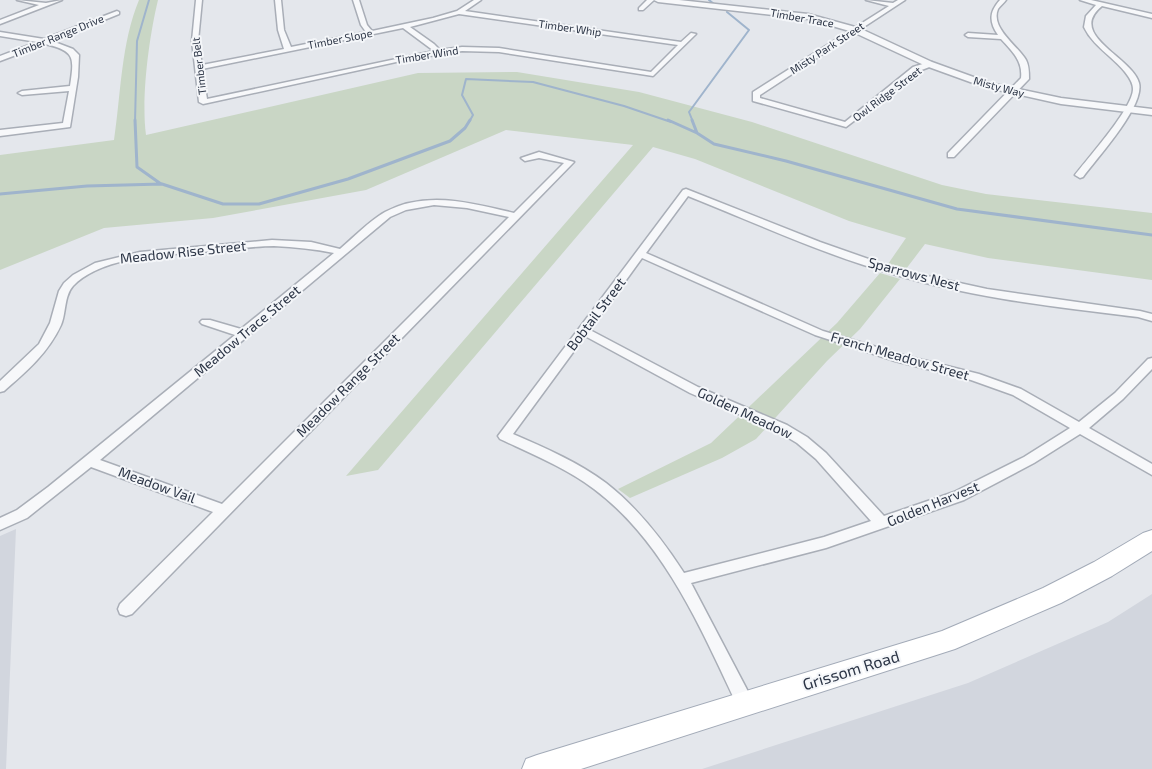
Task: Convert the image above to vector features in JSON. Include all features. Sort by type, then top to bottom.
[{"type":"main road","name":"Grissom Road","points":[[537,769],[946,641],[1002,620],[1048,599],[1152,539]]},
{"type":"street","points":[[20,0],[47,4]]},
{"type":"street","points":[[0,22],[59,0]]},
{"type":"street","name":"Timber Belt","points":[[199,0],[195,35],[203,102]]},
{"type":"street","points":[[278,0],[281,30],[288,50]]},
{"type":"street","points":[[356,0],[364,24],[370,33]]},
{"type":"street","name":"Timber Slope","points":[[198,68],[441,18],[459,12],[478,0]]},
{"type":"street","points":[[641,9],[652,0]]},
{"type":"street","name":"Timber Trace","points":[[658,0],[728,9],[783,13],[808,17],[856,30]]},
{"type":"street","points":[[869,0],[895,5]]},
{"type":"street","name":"Misty Park Street","points":[[846,125],[756,99],[756,94],[902,0]]},
{"type":"street","points":[[951,155],[1023,82],[1026,69],[1022,60],[997,29],[994,12],[1003,0]]},
{"type":"street","points":[[1083,0],[1152,16]]},
{"type":"street","points":[[1080,176],[1128,110],[1137,93],[1135,79],[1093,37],[1088,28],[1086,23],[1089,15],[1101,4]]},
{"type":"street","name":"Timber Whip","points":[[459,12],[682,44]]},
{"type":"street","name":"Timber Range Drive","points":[[0,59],[117,14]]},
{"type":"street","points":[[404,26],[432,45],[438,52]]},
{"type":"street","name":"Misty Way","points":[[856,30],[929,64],[972,81],[1061,102],[1152,112]]},
{"type":"street","points":[[0,34],[63,46],[74,54],[76,61],[67,125],[0,134]]},
{"type":"street","points":[[682,44],[693,34]]},
{"type":"street","points":[[968,35],[1003,37]]},
{"type":"street","name":"Timber Wind","points":[[203,102],[438,52],[469,49],[499,50],[653,74],[682,44]]},
{"type":"street","name":"Owl Ridge Street","points":[[846,125],[916,70],[929,64]]},
{"type":"street","points":[[22,93],[72,88]]},
{"type":"street","name":"Meadow Range Street","points":[[126,609],[570,162],[539,155],[525,158]]},
{"type":"street","name":"Bobtail Street","points":[[680,580],[656,543],[619,502],[598,485],[557,460],[505,436],[686,192]]},
{"type":"street","name":"Sparrows Nest","points":[[686,192],[896,272],[988,293],[1140,314],[1152,318]]},
{"type":"street","name":"Meadow Trace Street","points":[[0,524],[22,514],[90,460],[387,215],[408,206],[423,203],[456,203],[516,216]]},
{"type":"street","name":"Meadow Rise Street","points":[[0,388],[44,346],[52,332],[64,291],[68,285],[77,277],[99,265],[140,255],[272,243],[312,245],[341,252]]},
{"type":"street","name":"French Meadow Street","points":[[641,254],[762,310],[819,333],[899,358],[975,377],[1018,392],[1152,470]]},
{"type":"street","points":[[206,322],[244,334]]},
{"type":"street","name":"Golden Meadow","points":[[584,331],[694,390],[776,426],[802,440],[821,456],[882,524]]},
{"type":"street","name":"Golden Harvest","points":[[680,580],[826,542],[959,496],[1029,460],[1081,428],[1119,396],[1152,362]]},
{"type":"street","name":"Meadow Vail","points":[[90,460],[224,510]]},
{"type":"street","points":[[680,580],[745,703]]},
{"type":"shaded area","points":[[16,529],[6,769],[0,769],[0,536]]},
{"type":"shaded area","points":[[1152,594],[1152,769],[702,769],[968,683],[1108,622]]},
{"type":"green space","points":[[139,0],[158,0],[145,86],[146,135],[418,73],[517,72],[639,92],[752,122],[942,185],[986,194],[1152,213],[1152,280],[988,258],[925,244],[906,269],[888,264],[906,238],[849,221],[695,159],[653,147],[378,470],[346,476],[633,145],[506,130],[366,190],[213,218],[104,228],[0,270],[0,155],[114,140],[128,34]]},
{"type":"green space","points":[[880,273],[900,279],[860,329],[827,361],[756,439],[722,458],[630,498],[618,489],[711,443],[837,323]]},
{"type":"waterway","points":[[135,121],[137,41],[149,0]]},
{"type":"waterway","points":[[709,0],[714,4]]},
{"type":"waterway","points":[[693,122],[689,112],[749,30],[727,12]]},
{"type":"waterway","points":[[469,122],[473,115],[462,95],[466,79],[533,82],[624,106],[671,122]]},
{"type":"waterway","points":[[0,194],[87,186],[162,184],[223,204],[259,204],[348,179],[450,141],[465,128],[470,120]]},
{"type":"waterway","points":[[668,120],[697,133]]},
{"type":"waterway","points":[[692,120],[697,133]]},
{"type":"waterway","points":[[135,121],[137,167],[161,184]]},
{"type":"waterway","points":[[697,133],[714,144],[786,161],[957,209],[1152,235]]}]
